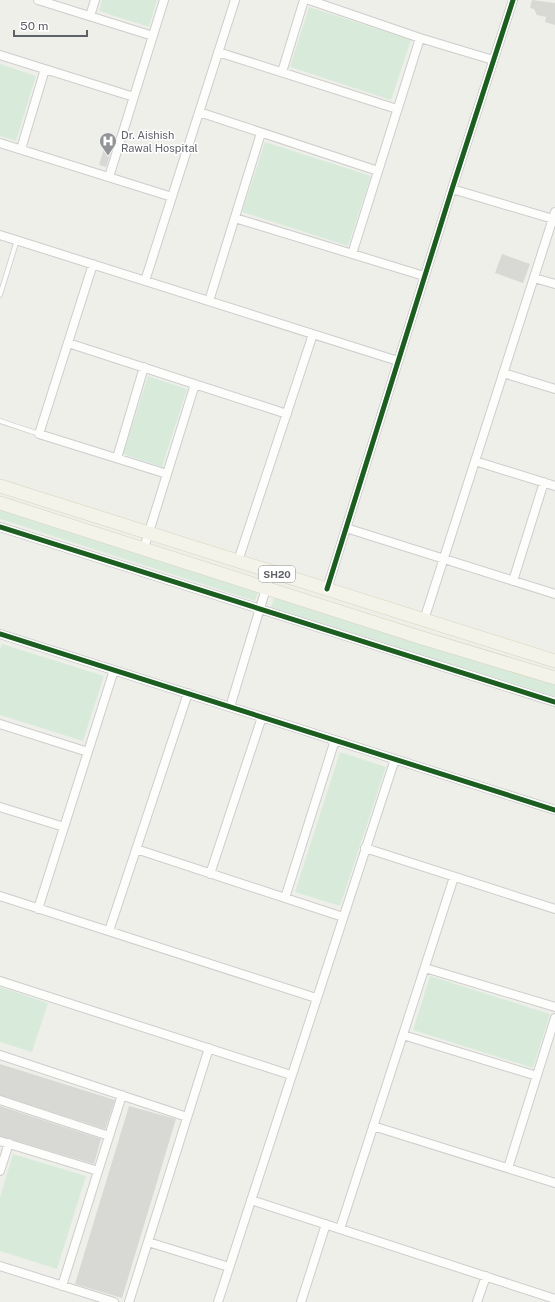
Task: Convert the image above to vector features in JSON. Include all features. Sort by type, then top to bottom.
[{"type":"main road","name":"SH20","points":[[0,486],[555,662]]},
{"type":"main road","name":"SH20","points":[[0,503],[267,587],[419,637],[555,678]]},
{"type":"street","points":[[38,0],[153,36]]},
{"type":"street","points":[[90,16],[95,0]]},
{"type":"street","points":[[109,177],[164,0]]},
{"type":"street","points":[[145,281],[235,0]]},
{"type":"street","points":[[282,72],[304,0]]},
{"type":"street","points":[[309,0],[420,38],[493,60]]},
{"type":"street","points":[[327,589],[424,276],[513,0]]},
{"type":"street","points":[[352,254],[420,38]]},
{"type":"street","points":[[218,52],[397,109]]},
{"type":"street","points":[[0,55],[134,97]]},
{"type":"street","points":[[21,149],[45,69]]},
{"type":"street","points":[[199,112],[378,171]]},
{"type":"street","points":[[209,301],[261,133]]},
{"type":"street","points":[[0,142],[172,197]]},
{"type":"street","points":[[424,620],[554,215],[452,189]]},
{"type":"street","points":[[235,218],[424,276]]},
{"type":"street","points":[[0,235],[398,361]]},
{"type":"street","points":[[93,264],[39,434],[167,474]]},
{"type":"street","points":[[534,278],[555,284]]},
{"type":"street","points":[[238,561],[313,334]]},
{"type":"street","points":[[68,343],[287,414]]},
{"type":"street","points":[[116,458],[144,368]]},
{"type":"street","points":[[503,373],[555,389]]},
{"type":"street","points":[[144,548],[195,384]]},
{"type":"street","points":[[474,461],[555,486]]},
{"type":"street","points":[[513,581],[544,482]]},
{"type":"street","points":[[0,527],[555,702]]},
{"type":"street","points":[[346,528],[555,594]]},
{"type":"street","points":[[230,707],[271,572]]},
{"type":"street","points":[[0,634],[555,810]]},
{"type":"street","points":[[38,909],[114,670]]},
{"type":"street","points":[[109,931],[188,693]]},
{"type":"street","points":[[210,874],[262,716]]},
{"type":"street","points":[[0,724],[88,752]]},
{"type":"street","points":[[285,898],[335,740]]},
{"type":"street","points":[[218,1302],[395,759]]},
{"type":"street","points":[[0,807],[64,827]]},
{"type":"street","points":[[366,848],[555,909]]},
{"type":"street","points":[[136,849],[343,917]]},
{"type":"street","points":[[340,1229],[454,877]]},
{"type":"street","points":[[0,896],[316,998]]},
{"type":"street","points":[[425,968],[555,1007]]},
{"type":"street","points":[[0,981],[291,1075]]},
{"type":"street","points":[[508,1168],[555,1018]]},
{"type":"street","points":[[403,1035],[537,1076]]},
{"type":"street","points":[[129,1302],[209,1048]]},
{"type":"street","points":[[0,1055],[187,1117]]},
{"type":"street","points":[[62,1286],[122,1095]]},
{"type":"street","points":[[0,1100],[109,1136]]},
{"type":"street","points":[[374,1126],[555,1183]]},
{"type":"street","points":[[0,1141],[98,1171]]},
{"type":"street","points":[[0,1171],[9,1143]]},
{"type":"street","points":[[251,1200],[555,1299]]},
{"type":"street","points":[[301,1302],[326,1224]]},
{"type":"street","points":[[148,1242],[229,1267]]},
{"type":"street","points":[[0,1266],[114,1302]]},
{"type":"street","points":[[477,1302],[486,1276]]},
{"type":"lane","points":[[0,295],[17,240]]},
{"type":"lane","points":[[0,421],[39,434]]},
{"type":"green space","points":[[102,0],[157,0],[149,27],[99,11]]},
{"type":"green space","points":[[309,7],[411,40],[391,100],[290,67]]},
{"type":"green space","points":[[0,64],[36,76],[16,141],[0,136]]},
{"type":"green space","points":[[265,142],[371,176],[348,246],[242,212]]},
{"type":"green space","points":[[148,376],[187,389],[162,467],[123,454]]},
{"type":"green space","points":[[0,506],[259,589],[255,601],[0,519]]},
{"type":"green space","points":[[275,595],[555,684],[555,697],[271,607]]},
{"type":"green space","points":[[2,644],[104,676],[83,741],[0,715],[0,650]]},
{"type":"green space","points":[[340,752],[386,767],[340,906],[295,892]]},
{"type":"green space","points":[[430,976],[550,1014],[533,1068],[413,1030]]},
{"type":"green space","points":[[0,987],[48,1003],[32,1052],[0,1042]]},
{"type":"green space","points":[[13,1154],[86,1176],[57,1269],[0,1251],[0,1197]]},
{"type":"building","points":[[532,0],[555,3],[555,25],[545,22],[546,17],[537,15],[534,9],[530,8]]},
{"type":"building","points":[[108,135],[116,137],[106,167],[99,165]]},
{"type":"building","points":[[502,254],[530,264],[523,283],[495,273]]},
{"type":"building","points":[[0,1064],[115,1100],[105,1129],[0,1095]]},
{"type":"building","points":[[0,1106],[101,1139],[94,1164],[0,1136]]},
{"type":"building","points":[[129,1106],[176,1119],[122,1298],[75,1284]]},
{"type":"cycle path","points":[[327,589],[452,189],[513,0]]},
{"type":"cycle path","points":[[0,527],[555,702]]},
{"type":"cycle path","points":[[0,634],[555,810]]},
{"type":"place","name":"Dr. Aishish Rawal Hospital","points":[[108,156]]}]
